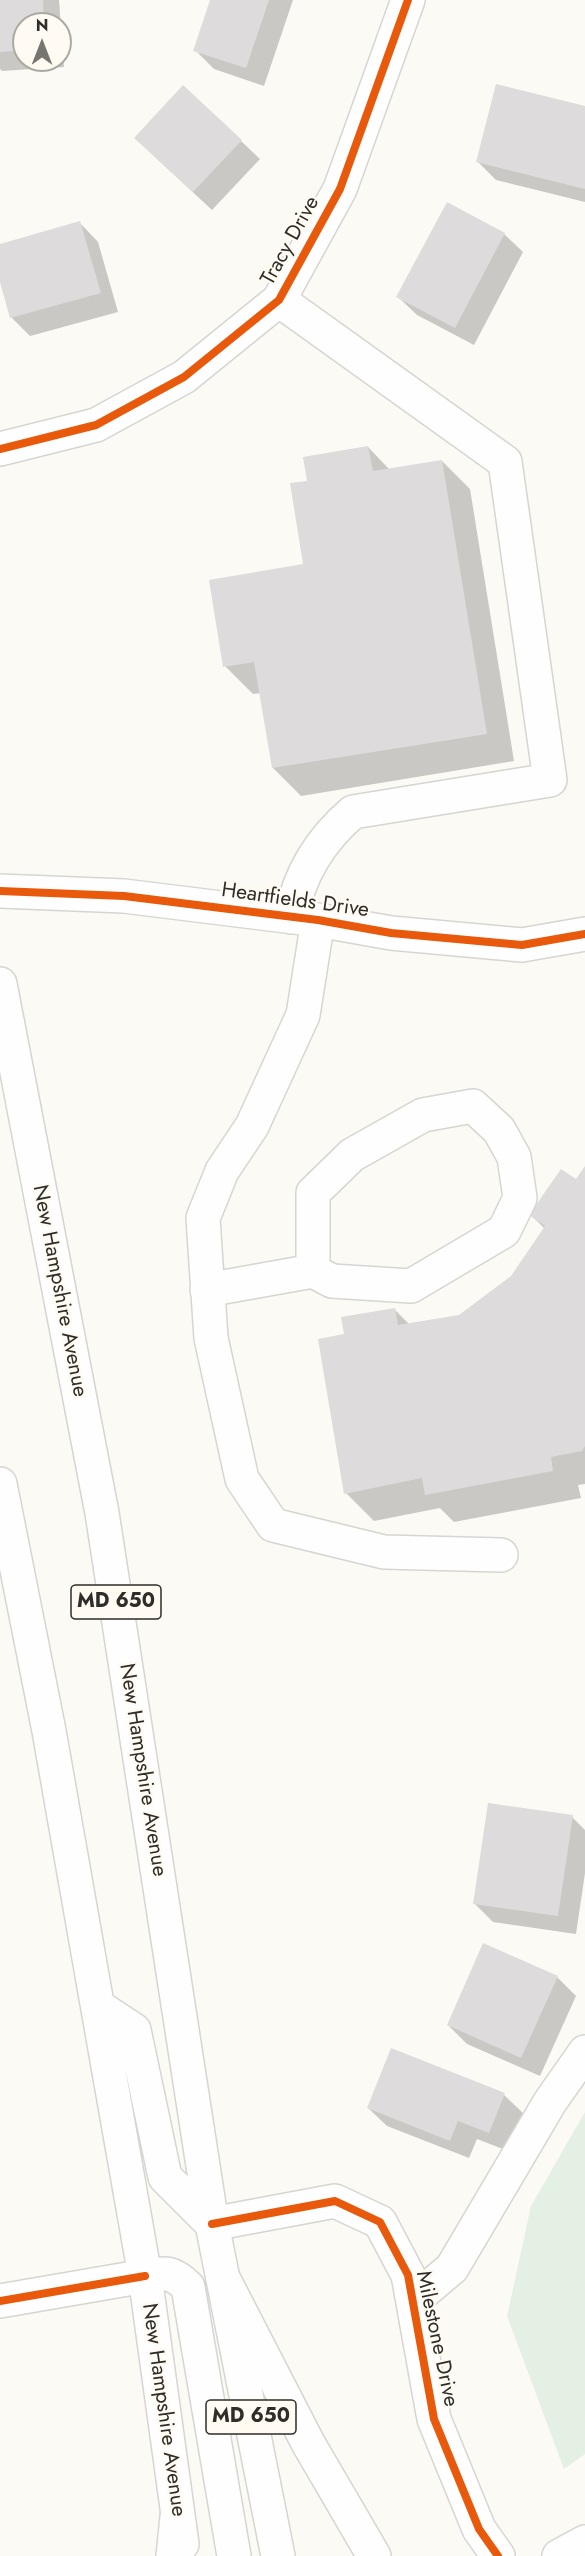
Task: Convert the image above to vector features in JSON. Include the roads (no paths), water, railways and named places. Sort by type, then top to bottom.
[{"type":"main road","name":"Tracy Drive","points":[[0,449],[96,425],[184,377],[279,300],[340,189],[408,0]]},
{"type":"main road","points":[[279,300],[506,462],[550,780],[353,813],[329,833],[295,894],[304,919],[303,1015],[252,1126],[222,1171],[202,1218],[211,1338],[242,1479],[273,1525],[384,1552],[501,1555]]},
{"type":"main road","name":"Heartfields Drive","points":[[0,891],[124,896],[304,919],[390,933],[522,945],[585,934]]},
{"type":"main road","name":"New Hampshire Avenue","points":[[0,984],[102,1513],[212,2224],[278,2556]]},
{"type":"main road","points":[[207,1290],[313,1271],[332,1281],[411,1286],[504,1231],[520,1198],[514,1157],[499,1130],[473,1106],[423,1115],[352,1155],[313,1193],[313,1271]]},
{"type":"main road","name":"New Hampshire Avenue","points":[[0,1484],[49,1731],[99,2007],[145,2276],[184,2556]]},
{"type":"main road","points":[[99,2007],[134,2030],[165,2177],[212,2224]]},
{"type":"main road","points":[[413,2301],[452,2268],[550,2102],[585,2052]]},
{"type":"main road","name":"Milestone Drive","points":[[212,2224],[335,2201],[380,2223],[408,2275],[434,2419],[479,2529],[498,2556]]},
{"type":"main road","points":[[0,2301],[167,2272],[177,2276],[188,2288],[234,2556]]},
{"type":"main road","points":[[223,2278],[308,2443],[374,2556]]},
{"type":"main road","points":[[173,2556],[177,2517]]},
{"type":"main road","points":[[559,2556],[585,2542]]}]
